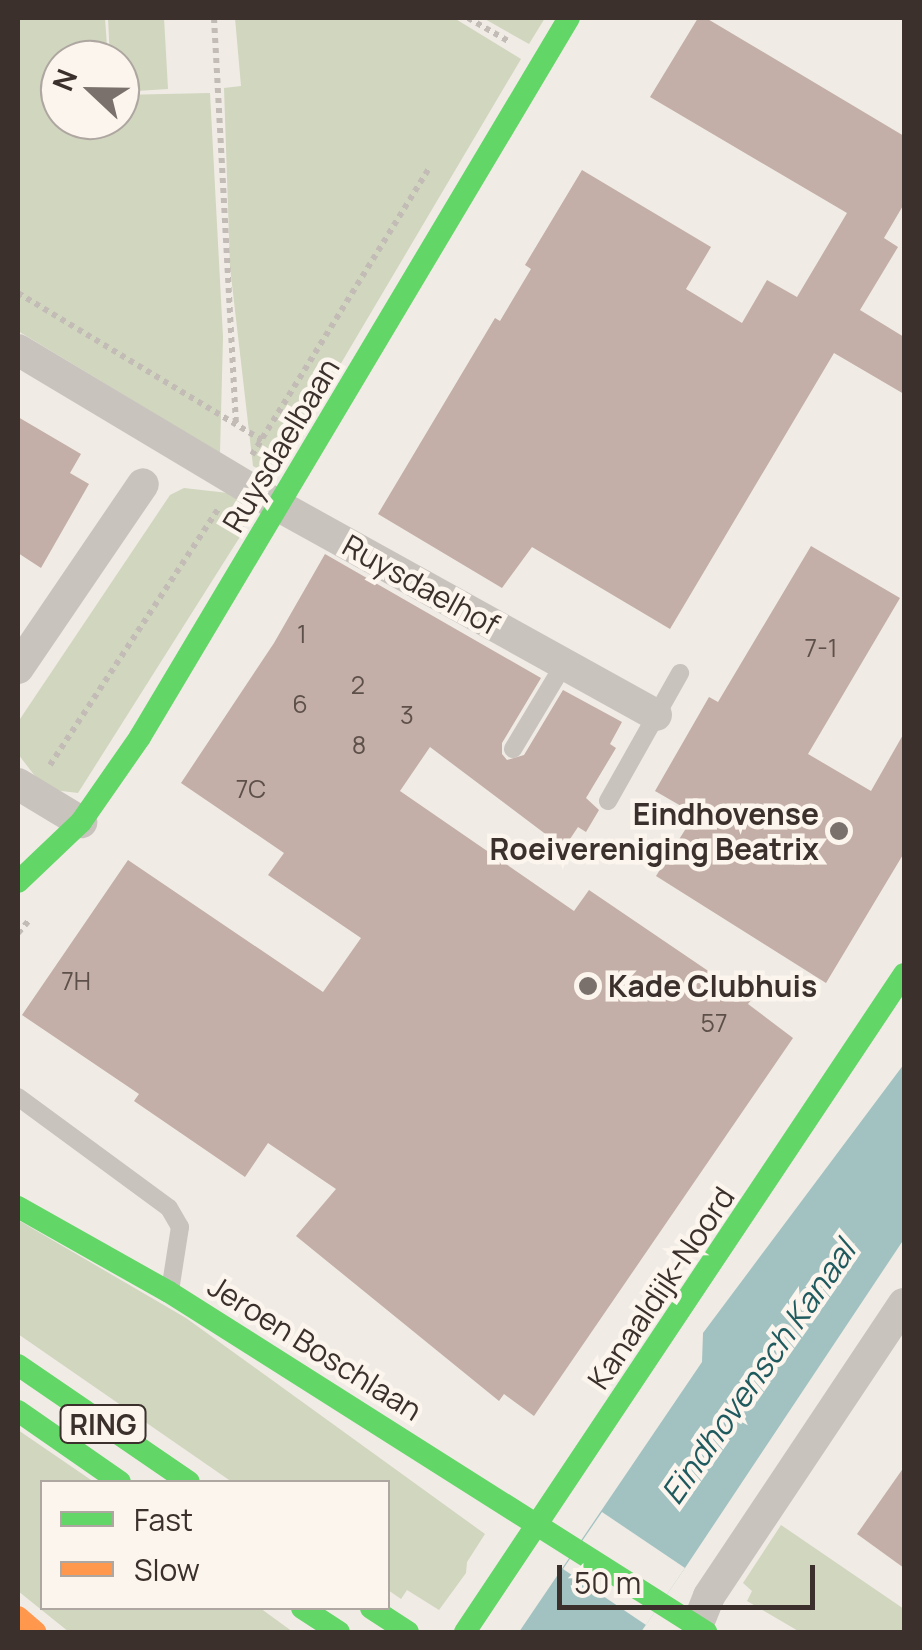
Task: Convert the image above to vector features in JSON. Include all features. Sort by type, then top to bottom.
[{"type":"street","name":"Ruysdaelbaan","points":[[18,882],[81,822],[140,737],[568,18]]},
{"type":"street","name":"Ruysdaelhof","points":[[18,350],[279,506],[656,716]]},
{"type":"street","points":[[18,668],[143,484]]},
{"type":"street","points":[[25,788],[81,822]]},
{"type":"street","name":"Kanaaldijk-Noord","points":[[465,1632],[904,974]]},
{"type":"street","name":"Jeroen Boschlaan","points":[[18,1207],[170,1292],[699,1630]]},
{"type":"street","points":[[699,1630],[709,1596],[904,1304]]},
{"type":"street","name":"RING","points":[[18,1365],[185,1480]]},
{"type":"street","name":"RING","points":[[18,1411],[117,1480]]},
{"type":"street","points":[[305,1610],[339,1632]]},
{"type":"street","points":[[374,1610],[408,1632]]},
{"type":"street","points":[[18,1618],[35,1632]]},
{"type":"lane","points":[[513,749],[564,664]]},
{"type":"lane","points":[[608,800],[680,674]]},
{"type":"lane","points":[[18,1097],[169,1208],[180,1227],[170,1292]]},
{"type":"path","points":[[214,18],[236,424]]},
{"type":"path","points":[[468,18],[508,41]]},
{"type":"path","points":[[497,58],[514,29]]},
{"type":"path","name":"Ruysdaelbaan","points":[[25,788],[236,481],[436,157]]},
{"type":"path","points":[[18,293],[262,440]]},
{"type":"green space","points":[[18,18],[105,18],[107,40],[40,40],[40,140],[140,140],[140,95],[210,93],[223,337],[220,453],[18,331]]},
{"type":"green space","points":[[108,18],[164,18],[168,89],[140,91],[140,40],[109,40]]},
{"type":"green space","points":[[235,18],[454,18],[521,59],[285,458],[260,470],[253,466],[230,267],[224,88],[241,86]]},
{"type":"green space","points":[[483,18],[545,18],[529,44]]},
{"type":"green space","points":[[184,488],[237,494],[247,512],[243,532],[78,793],[45,789],[18,754],[18,722],[170,495]]},
{"type":"green space","points":[[18,1220],[186,1318],[485,1534],[467,1562],[466,1573],[439,1610],[407,1590],[401,1599],[390,1591],[390,1480],[229,1480],[18,1334]]},
{"type":"green space","points":[[18,1430],[91,1480],[40,1480],[40,1609],[18,1591]]},
{"type":"green space","points":[[781,1525],[904,1609],[904,1632],[800,1632],[747,1601],[752,1591],[743,1583]]},
{"type":"green space","points":[[42,1610],[263,1610],[293,1632],[69,1632]]},
{"type":"water","name":"Eindhovensch Kanaal","points":[[904,1064],[904,1239],[685,1568],[641,1632],[519,1632],[702,1362],[703,1333]]},
{"type":"pier","points":[[602,1512],[685,1568],[646,1625],[563,1569]]},
{"type":"building","points":[[698,18],[706,18],[904,136],[904,204],[884,238],[898,247],[860,310],[904,337],[904,394],[834,353],[670,629],[532,547],[502,588],[378,514],[495,318],[500,321],[531,269],[525,265],[582,170],[711,247],[686,289],[742,323],[767,280],[797,297],[847,213],[650,97]]},
{"type":"building","points":[[18,417],[81,454],[70,473],[89,484],[41,568],[18,553]]},
{"type":"building","points":[[811,546],[900,598],[808,754],[871,791],[904,733],[904,853],[826,983],[656,876],[695,814],[655,791],[709,697],[718,702]]},
{"type":"building","points":[[325,554],[541,678],[502,743],[502,754],[507,760],[524,755],[563,690],[622,722],[610,744],[616,748],[586,798],[599,810],[586,832],[578,827],[564,848],[430,747],[400,791],[574,911],[589,890],[751,1000],[748,1004],[793,1038],[534,1416],[504,1394],[499,1401],[296,1236],[336,1189],[268,1143],[245,1177],[134,1101],[139,1094],[22,1015],[128,860],[323,992],[361,938],[268,875],[284,853],[181,783],[274,643]]},
{"type":"building","points":[[904,1467],[904,1568],[857,1534]]},
{"type":"traffic: fast","points":[[18,882],[81,822],[140,737],[569,18]]},
{"type":"traffic: fast","points":[[465,1632],[904,974]]},
{"type":"traffic: fast","points":[[18,1207],[169,1292],[706,1632]]},
{"type":"traffic: fast","points":[[18,1365],[186,1480]]},
{"type":"traffic: fast","points":[[18,1411],[117,1480]]},
{"type":"traffic: fast","points":[[305,1610],[339,1632]]},
{"type":"traffic: fast","points":[[374,1610],[408,1632]]},
{"type":"traffic: slow","points":[[18,1617],[35,1632]]},
{"type":"place","name":"Eindhovense Roeivereniging Beatrix","points":[[839,831]]},
{"type":"place","name":"Kade Clubhuis","points":[[588,986]]}]
